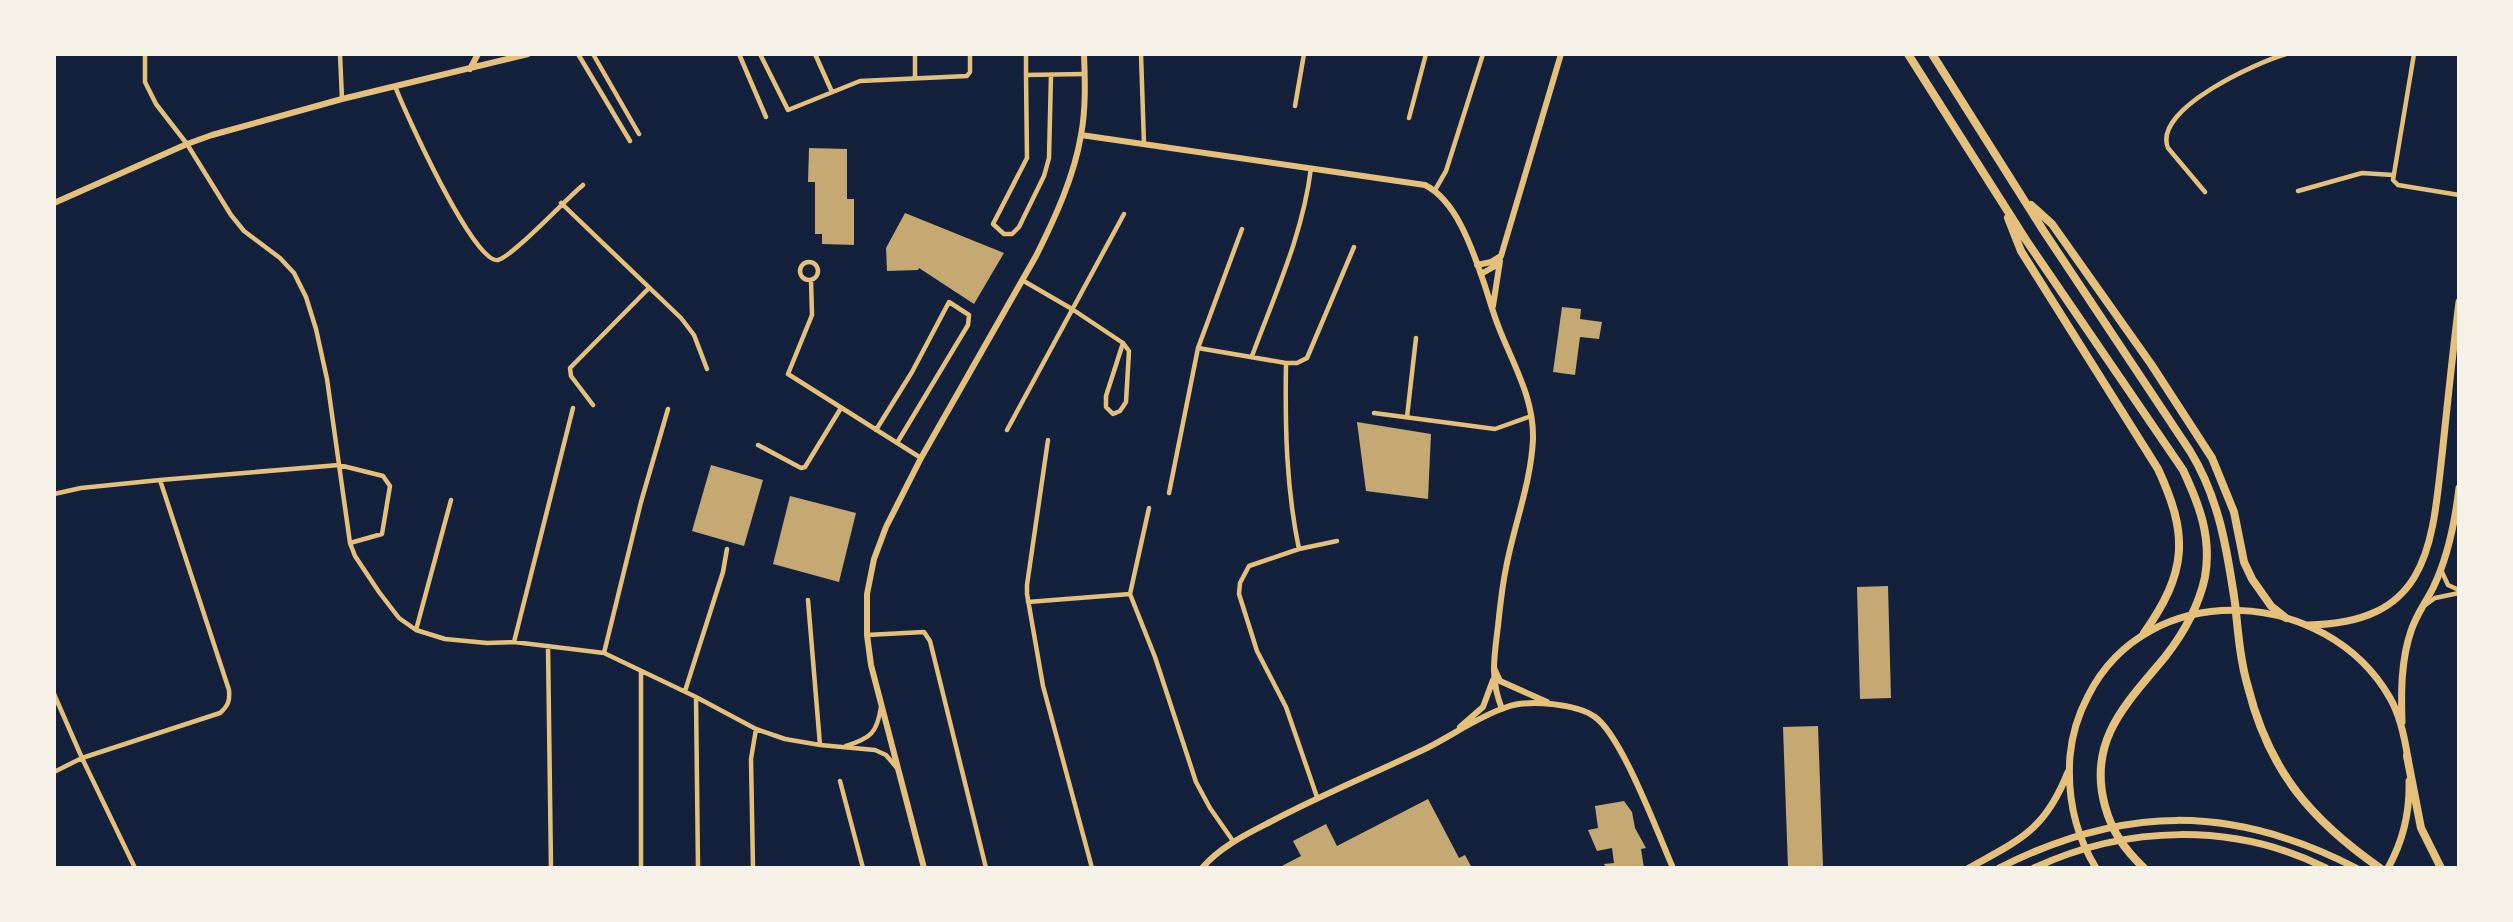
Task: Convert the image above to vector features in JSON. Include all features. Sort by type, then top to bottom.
[{"type":"highway","points":[[1908,54],[2026,240],[2183,470],[2205,524],[2205,577],[2190,620],[2166,656],[2134,692],[2112,724],[2102,760],[2102,795],[2114,833],[2130,855],[2144,868]]},
{"type":"highway","points":[[1931,54],[2043,230],[2190,451],[2213,495],[2229,560],[2247,685],[2269,747],[2307,807],[2331,832],[2380,868]]},
{"type":"highway","points":[[2021,195],[2052,225],[2151,364],[2212,458],[2234,512],[2244,562],[2271,606],[2286,618]]},
{"type":"highway","points":[[2001,201],[2021,251],[2158,469],[2169,494],[2177,519],[2177,574],[2163,604],[2144,633]]},
{"type":"highway","points":[[2407,756],[2421,828],[2441,868]]},
{"type":"main road","points":[[2304,625],[2340,624],[2370,615],[2400,595],[2423,562],[2435,518],[2459,302]]},
{"type":"main road","points":[[2402,729],[2404,655],[2420,609],[2433,588],[2452,534],[2459,488]]},
{"type":"main road","points":[[2096,868],[2080,838],[2072,804],[2069,770],[2071,741],[2076,723],[2094,684],[2109,662],[2144,633],[2183,617],[2218,611],[2252,610],[2286,618],[2320,631],[2348,650],[2372,674],[2391,699],[2402,729],[2407,756],[2408,812],[2402,841],[2388,868]]},
{"type":"main road","points":[[1969,868],[2036,827],[2049,812],[2069,770]]},
{"type":"main road","points":[[1999,868],[2052,844],[2094,831],[2136,822],[2174,819],[2253,829],[2303,842],[2356,868]]},
{"type":"main road","points":[[2034,868],[2058,856],[2095,844],[2168,834],[2203,834],[2274,847],[2326,868]]},
{"type":"street","points":[[145,54],[143,70],[148,89],[156,104],[187,144],[231,215],[244,231],[280,258],[293,273],[306,297],[327,379],[350,543],[355,556],[399,618],[416,630],[445,639],[487,643],[514,642],[604,653],[685,691],[756,729],[785,739],[874,750],[886,755],[898,769]]},
{"type":"street","points":[[340,54],[342,99]]},
{"type":"street","points":[[470,69],[478,54]]},
{"type":"street","points":[[578,54],[630,141]]},
{"type":"street","points":[[593,54],[639,134]]},
{"type":"street","points":[[739,54],[766,117]]},
{"type":"street","points":[[760,54],[788,110],[860,80],[967,76],[970,72],[970,54]]},
{"type":"street","points":[[815,54],[832,92]]},
{"type":"street","points":[[915,54],[915,78]]},
{"type":"street","points":[[1026,54],[1027,158],[993,225],[1004,234],[1012,234],[1019,227],[1047,167],[1050,148],[1051,75]]},
{"type":"street","points":[[924,868],[881,707],[867,635],[867,594],[874,559],[893,512],[1054,220],[1069,181],[1081,135],[1084,54]]},
{"type":"street","points":[[1141,54],[1144,144]]},
{"type":"street","points":[[1295,106],[1304,54]]},
{"type":"street","points":[[1409,118],[1426,54]]},
{"type":"street","points":[[1435,190],[1446,171],[1483,54]]},
{"type":"street","points":[[1493,309],[1501,256],[1561,54]]},
{"type":"street","points":[[2205,192],[2168,148],[2166,138],[2179,116],[2198,97],[2228,78],[2286,54]]},
{"type":"street","points":[[2414,54],[2394,182],[2398,185],[2459,195]]},
{"type":"street","points":[[55,200],[187,144],[342,99],[522,55]]},
{"type":"street","points":[[1026,75],[1084,74]]},
{"type":"street","points":[[395,86],[420,144],[462,223],[486,256],[493,260],[499,260],[509,253],[583,185]]},
{"type":"street","points":[[1081,135],[1425,185],[1435,190],[1455,217],[1481,274],[1498,326],[1521,378],[1531,415],[1532,457],[1506,568],[1493,666],[1493,680],[1502,709]]},
{"type":"street","points":[[1252,356],[1298,234],[1311,168]]},
{"type":"street","points":[[2298,191],[2362,173],[2393,175]]},
{"type":"street","points":[[561,204],[690,328],[707,369]]},
{"type":"street","points":[[1007,430],[1124,214]]},
{"type":"street","points":[[1169,493],[1198,348],[1242,229]]},
{"type":"street","points":[[1198,348],[1286,363],[1297,363],[1307,358],[1354,247]]},
{"type":"street","points":[[1477,265],[1492,262],[1501,256]]},
{"type":"street","points":[[1481,274],[1495,267],[1501,256]]},
{"type":"street","points":[[807,262],[814,263],[818,269],[817,276],[811,280],[804,279],[800,273],[801,266],[807,262]]},
{"type":"street","points":[[811,280],[812,315],[788,374],[921,458]]},
{"type":"street","points":[[1022,280],[1072,309],[1123,343],[1129,351],[1126,402],[1121,411],[1112,414],[1106,407],[1106,396],[1123,343]]},
{"type":"street","points":[[593,405],[571,376],[570,368],[649,288]]},
{"type":"street","points":[[876,430],[912,372],[949,302],[969,315],[968,325],[897,443]]},
{"type":"street","points":[[1406,417],[1416,338]]},
{"type":"street","points":[[1286,363],[1285,439],[1290,504],[1299,550]]},
{"type":"street","points":[[514,642],[573,408]]},
{"type":"street","points":[[758,445],[801,468],[805,467],[841,408]]},
{"type":"street","points":[[604,653],[641,502],[668,409]]},
{"type":"street","points":[[1374,413],[1495,429],[1531,415]]},
{"type":"street","points":[[1048,440],[1027,585],[1028,602],[1043,686],[1092,868]]},
{"type":"street","points":[[54,494],[80,488],[160,480],[339,466],[383,476],[390,486],[382,534],[350,543]]},
{"type":"street","points":[[54,772],[82,758],[220,713],[230,700],[160,480]]},
{"type":"street","points":[[416,630],[451,500]]},
{"type":"street","points":[[1149,508],[1130,594],[1155,657],[1196,782],[1233,842]]},
{"type":"street","points":[[1317,797],[1286,707],[1257,651],[1239,594],[1240,583],[1249,566],[1338,541]]},
{"type":"street","points":[[685,691],[723,572],[727,549]]},
{"type":"street","points":[[2443,560],[2444,578],[2448,585],[2459,592]]},
{"type":"street","points":[[2420,609],[2435,598],[2459,592]]},
{"type":"street","points":[[1028,602],[1130,594]]},
{"type":"street","points":[[808,600],[820,745]]},
{"type":"street","points":[[867,635],[924,632],[930,641],[986,868]]},
{"type":"street","points":[[548,646],[551,868]]},
{"type":"street","points":[[1493,666],[1500,681],[1552,704],[1585,711],[1603,724],[1619,748],[1673,868]]},
{"type":"street","points":[[641,672],[641,868]]},
{"type":"street","points":[[1454,733],[1483,707],[1493,680]]},
{"type":"street","points":[[54,694],[135,868]]},
{"type":"street","points":[[696,697],[698,868]]},
{"type":"street","points":[[1202,868],[1233,842],[1317,797],[1428,748],[1502,709],[1521,704],[1552,704]]},
{"type":"street","points":[[842,748],[862,741],[873,733],[881,707]]},
{"type":"street","points":[[753,868],[751,760],[756,729]]},
{"type":"street","points":[[840,781],[863,868]]},
{"type":"building","points":[[809,148],[847,149],[847,199],[854,199],[854,245],[822,244],[822,234],[815,234],[815,182],[808,182]]},
{"type":"building","points":[[905,213],[1004,253],[974,304],[919,268],[887,271],[886,248]]},
{"type":"building","points":[[1562,307],[1581,309],[1580,319],[1602,322],[1599,339],[1580,337],[1575,375],[1553,372]]},
{"type":"building","points":[[1357,422],[1431,434],[1428,499],[1366,491]]},
{"type":"building","points":[[711,465],[763,480],[744,546],[692,531]]},
{"type":"building","points":[[790,496],[856,513],[839,582],[773,564]]},
{"type":"building","points":[[1888,586],[1891,698],[1860,699],[1857,587]]},
{"type":"building","points":[[1818,726],[1823,867],[1788,868],[1783,727]]},
{"type":"building","points":[[1428,799],[1459,858],[1465,855],[1472,868],[1278,868],[1301,856],[1293,841],[1326,824],[1337,846]]},
{"type":"building","points":[[1624,801],[1632,812],[1635,828],[1646,848],[1641,849],[1644,868],[1606,868],[1604,864],[1614,863],[1612,848],[1597,851],[1588,830],[1598,828],[1595,806]]}]
